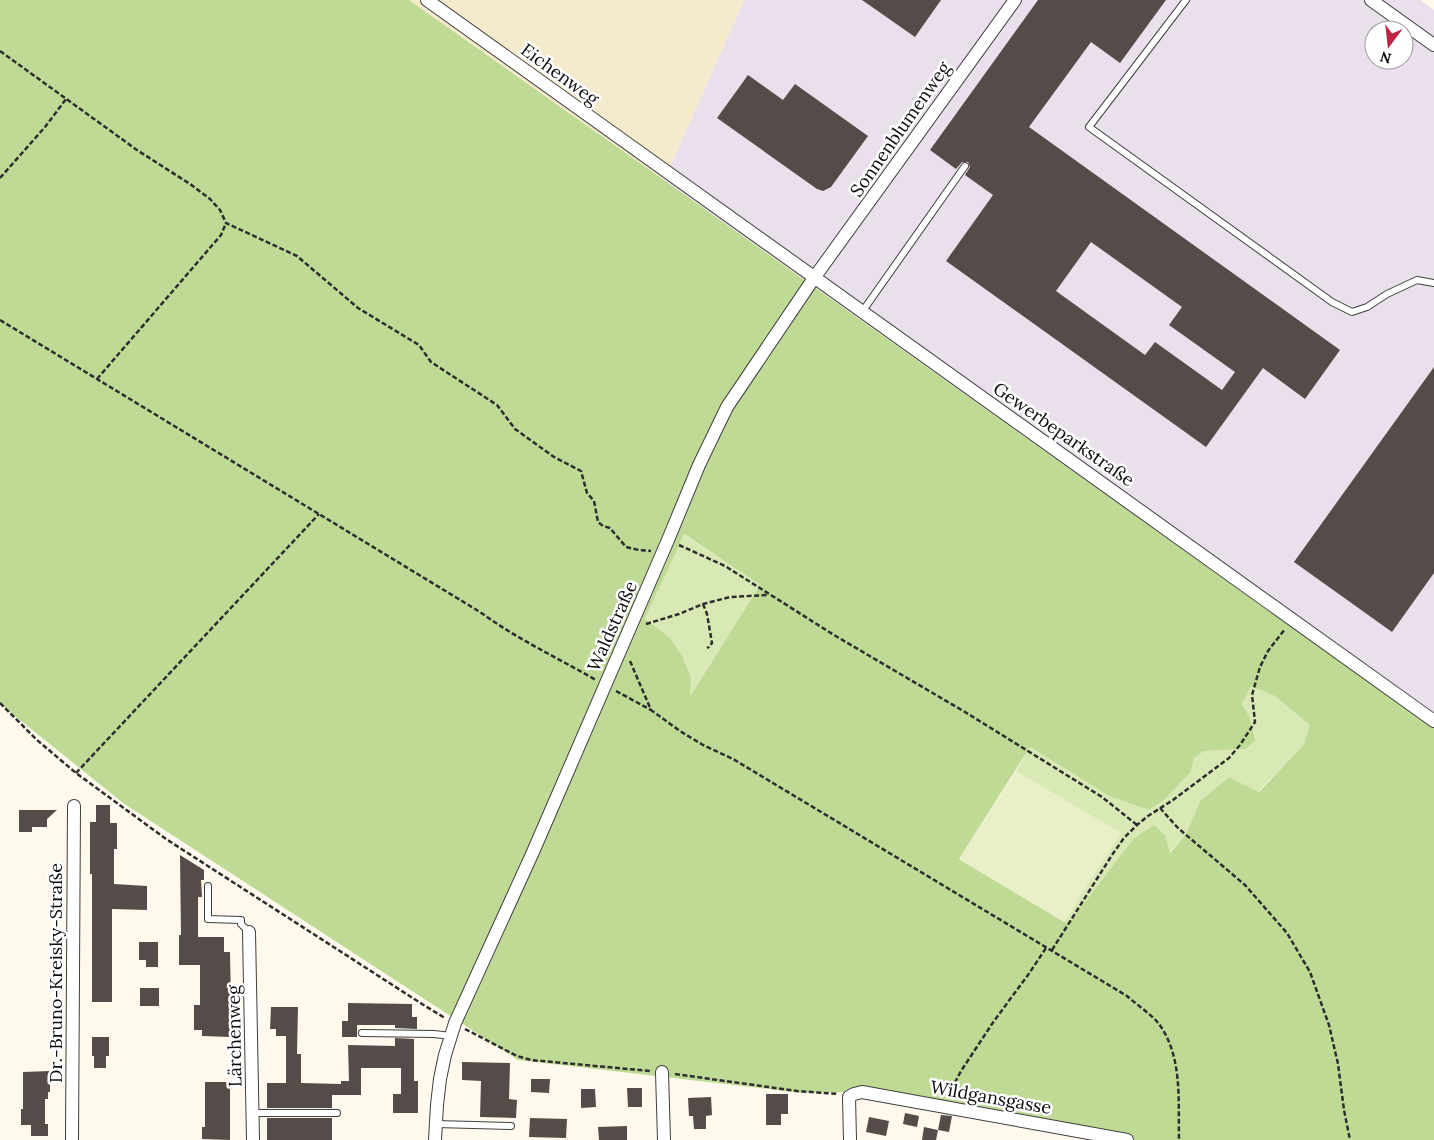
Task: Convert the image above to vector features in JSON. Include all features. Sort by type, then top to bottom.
[{"type":"street","name":"Eichenweg","points":[[427,0],[674,177]]},
{"type":"street","name":"Sonnenblumenweg","points":[[814,278],[1015,0]]},
{"type":"street","points":[[1371,0],[1434,45]]},
{"type":"street","name":"Gewerbeparkstraße","points":[[674,177],[1434,720]]},
{"type":"street","name":"Waldstraße","points":[[436,1140],[440,1079],[444,1055],[453,1029],[464,1001],[533,852],[699,465],[727,407],[814,278]]},
{"type":"street","name":"Dr.-Bruno-Kreisky-Straße","points":[[72,1140],[74,806]]},
{"type":"street","name":"Lärchenweg","points":[[249,932],[254,1140]]},
{"type":"street","points":[[662,1072],[664,1140]]},
{"type":"street","name":"Wildgansgasse","points":[[849,1097],[862,1092],[1127,1140]]},
{"type":"street","points":[[849,1097],[850,1140]]},
{"type":"lane","points":[[1186,0],[1089,127],[1332,302],[1352,312],[1367,307],[1387,294],[1417,280],[1434,283]]},
{"type":"lane","points":[[862,312],[965,166]]},
{"type":"lane","points":[[208,886],[208,919],[241,920],[241,924],[249,932]]},
{"type":"lane","points":[[362,1033],[434,1034],[453,1029]]},
{"type":"lane","points":[[253,1114],[337,1113]]},
{"type":"lane","points":[[436,1124],[511,1126]]},
{"type":"path","points":[[0,51],[137,150],[210,199],[220,210],[226,223],[297,256],[358,308],[419,345],[431,362],[497,405],[515,429],[554,457],[580,471],[587,492],[594,501],[598,522],[610,528],[626,547],[662,554]]},
{"type":"path","points":[[0,178],[66,99]]},
{"type":"path","points":[[97,378],[222,236],[226,223]]},
{"type":"path","points":[[0,320],[480,612],[514,635],[651,710],[703,745],[733,759],[1127,996],[1158,1023],[1171,1044],[1177,1069],[1179,1140]]},
{"type":"path","points":[[76,773],[319,514]]},
{"type":"path","points":[[668,540],[725,566],[834,636],[965,712],[1102,796],[1137,825]]},
{"type":"path","points":[[632,623],[645,624],[679,614],[703,604],[730,597],[769,595]]},
{"type":"path","points":[[703,604],[712,643],[707,648]]},
{"type":"path","points":[[1051,951],[1112,855],[1137,825],[1229,758],[1248,734],[1255,722],[1252,695],[1260,667],[1268,651],[1292,620]]},
{"type":"path","points":[[623,644],[651,710]]},
{"type":"path","points":[[0,703],[37,740],[76,773],[166,839],[422,1004],[453,1029],[531,1060],[662,1072],[849,1097]]},
{"type":"path","points":[[1160,808],[1178,828],[1245,884],[1287,934],[1310,972],[1329,1025],[1338,1064],[1350,1140]]},
{"type":"path","points":[[944,1107],[961,1071],[1046,948]]},
{"type":"shaded area","points":[[409,0],[744,0],[664,180]]},
{"type":"shaded area","points":[[744,0],[1420,0],[1434,10],[1434,728],[664,180]]},
{"type":"green space","points":[[0,0],[409,0],[1434,728],[1434,1140],[1100,1140],[851,1092],[802,1093],[518,1060],[123,803],[0,704]],"holes":[[[684,534],[760,585],[690,697],[691,678],[682,656],[670,638],[645,619]],[[1251,686],[1275,696],[1310,725],[1304,744],[1259,792],[1229,777],[1200,801],[1186,834],[1170,853],[1165,835],[1154,825],[1133,839],[1068,924],[959,859],[1030,747],[1111,797],[1149,810],[1164,800],[1191,772],[1194,758],[1204,751],[1246,749],[1255,740],[1249,716],[1242,704]]]},
{"type":"green space","points":[[683,534],[760,585],[690,699],[645,620]]},
{"type":"green space","points":[[1251,685],[1275,696],[1311,725],[1304,744],[1258,792],[1229,777],[1200,801],[1186,834],[1169,853],[1133,839],[1068,924],[1064,922],[1016,771],[1030,747],[1111,797],[1149,810],[1164,800],[1191,772],[1194,758],[1204,751],[1246,749],[1249,716],[1242,704]]},
{"type":"green space","points":[[1016,771],[1121,833],[1064,922],[959,859]]},
{"type":"building","points":[[862,0],[941,0],[915,37]]},
{"type":"building","points":[[1038,0],[1166,0],[1120,63],[1091,42],[1029,127],[1340,350],[1305,399],[1263,368],[1206,447],[946,261],[993,195],[965,175],[970,167],[968,162],[962,162],[956,169],[930,150]],"holes":[[[1091,242],[1182,307],[1169,325],[1235,372],[1222,390],[1155,342],[1145,355],[1056,291]]]},
{"type":"building","points":[[748,75],[783,100],[795,84],[868,136],[831,187],[823,191],[817,189],[717,118]]},
{"type":"building","points":[[1434,367],[1434,573],[1392,632],[1294,562]]},
{"type":"building","points":[[96,805],[110,805],[110,823],[117,823],[117,849],[114,849],[114,884],[147,886],[147,910],[112,909],[112,1002],[92,1002],[90,822],[96,822]]},
{"type":"building","points":[[19,810],[57,810],[47,819],[47,827],[32,827],[32,832],[19,832]]},
{"type":"building","points":[[180,855],[204,870],[204,880],[201,880],[202,897],[198,897],[198,937],[224,937],[224,952],[230,952],[231,1005],[234,1005],[234,1025],[231,1025],[231,1037],[202,1036],[202,1030],[194,1030],[194,1005],[200,1005],[200,965],[179,965],[179,935],[181,935]]},
{"type":"building","points":[[139,942],[158,942],[158,967],[146,967],[146,960],[139,960]]},
{"type":"building","points":[[140,988],[159,988],[159,1006],[140,1006]]},
{"type":"building","points":[[348,1003],[412,1004],[412,1017],[417,1017],[417,1029],[395,1028],[395,1025],[357,1025],[357,1037],[342,1037],[342,1021],[348,1021]]},
{"type":"building","points":[[271,1007],[298,1007],[297,1054],[301,1054],[301,1083],[341,1084],[341,1081],[349,1081],[348,1045],[395,1046],[395,1038],[414,1039],[414,1081],[418,1081],[418,1113],[393,1113],[393,1094],[401,1094],[401,1068],[361,1068],[361,1095],[332,1095],[332,1108],[267,1108],[267,1083],[286,1083],[286,1036],[276,1036],[276,1029],[270,1029]]},
{"type":"building","points":[[92,1037],[109,1037],[109,1056],[106,1056],[106,1068],[94,1068]]},
{"type":"building","points":[[462,1062],[510,1063],[509,1099],[517,1100],[516,1118],[480,1117],[481,1081],[462,1080]]},
{"type":"building","points":[[50,1071],[50,1092],[48,1092],[48,1099],[45,1099],[45,1124],[48,1124],[48,1136],[31,1136],[31,1125],[21,1125],[23,1072]]},
{"type":"building","points":[[531,1079],[550,1079],[549,1093],[531,1092]]},
{"type":"building","points":[[205,1082],[230,1082],[230,1140],[202,1139],[202,1127],[205,1127]]},
{"type":"building","points":[[627,1088],[642,1088],[642,1107],[628,1107]]},
{"type":"building","points":[[581,1089],[595,1089],[596,1107],[581,1108]]},
{"type":"building","points":[[766,1094],[788,1094],[788,1114],[781,1114],[781,1125],[766,1125]]},
{"type":"building","points":[[711,1097],[712,1115],[706,1116],[706,1129],[694,1129],[693,1116],[689,1116],[688,1098]]},
{"type":"building","points":[[905,1113],[919,1116],[917,1127],[903,1124]]},
{"type":"building","points":[[941,1115],[952,1116],[949,1132],[938,1130]]},
{"type":"building","points":[[869,1117],[889,1121],[886,1136],[866,1132]]},
{"type":"building","points":[[267,1118],[332,1118],[332,1140],[267,1140]]},
{"type":"building","points":[[530,1118],[567,1119],[566,1138],[529,1137]]},
{"type":"building","points":[[627,1126],[627,1140],[599,1140],[598,1127]]},
{"type":"building","points":[[924,1127],[938,1130],[936,1140],[922,1140]]}]
